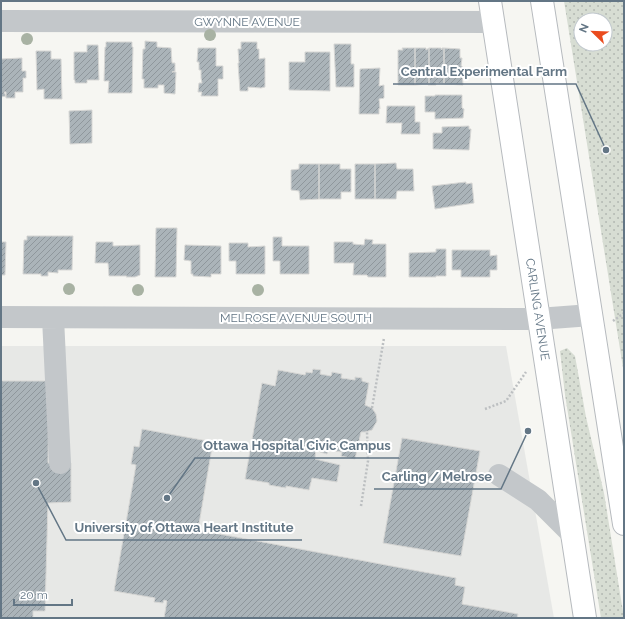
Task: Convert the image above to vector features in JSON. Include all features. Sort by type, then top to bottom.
[{"type":"main road","name":"CARLING AVENUE","points":[[490,1],[585,618]]},
{"type":"main road","points":[[542,1],[624,524]]},
{"type":"street","name":"GWYNNE AVENUE","points":[[1,21],[493,22]]},
{"type":"street","name":"MELROSE AVENUE SOUTH","points":[[1,317],[538,319],[591,315]]},
{"type":"street","points":[[53,318],[60,463]]},
{"type":"street","points":[[499,475],[538,500],[572,534]]},
{"type":"path","points":[[372,408],[385,333]]},
{"type":"path","points":[[485,409],[506,401],[530,367]]},
{"type":"path","points":[[361,506],[368,461],[367,432]]},
{"type":"shaded area","points":[[564,1],[624,1],[624,374]]},
{"type":"shaded area","points":[[1,346],[506,346],[554,618],[1,618]]},
{"type":"shaded area","points":[[567,348],[575,356],[586,417],[604,493],[624,618],[601,618],[565,395],[560,351]]},
{"type":"building","points":[[145,41],[157,42],[157,47],[171,48],[172,63],[175,63],[175,71],[172,72],[176,72],[175,94],[164,93],[164,85],[158,85],[158,88],[144,88],[144,79],[142,79],[143,49],[145,49]]},
{"type":"building","points":[[106,42],[132,42],[132,93],[108,93],[109,81],[104,81]]},
{"type":"building","points":[[241,42],[257,42],[259,59],[265,58],[265,87],[248,87],[248,91],[240,91],[238,49],[241,49]]},
{"type":"building","points":[[334,44],[351,44],[351,64],[354,64],[354,87],[336,87]]},
{"type":"building","points":[[87,45],[98,45],[99,80],[87,80],[87,83],[75,83],[74,52],[87,52]]},
{"type":"building","points":[[198,48],[216,48],[216,66],[223,66],[223,79],[218,79],[218,96],[201,96],[202,92],[198,92],[199,83],[202,83],[201,70],[199,70],[199,62],[197,62]]},
{"type":"building","points":[[402,48],[415,48],[415,85],[398,85],[398,50],[403,50]]},
{"type":"building","points":[[415,48],[426,48],[426,50],[429,48],[429,85],[415,85]]},
{"type":"building","points":[[429,48],[441,48],[442,50],[442,48],[444,48],[444,84],[436,83],[436,85],[429,85]]},
{"type":"building","points":[[444,48],[460,49],[460,58],[462,58],[461,66],[463,85],[444,84]]},
{"type":"building","points":[[36,51],[51,51],[51,59],[61,59],[62,99],[44,99],[44,89],[37,90]]},
{"type":"building","points":[[305,52],[330,52],[330,91],[289,90],[289,62],[305,62]]},
{"type":"building","points":[[22,58],[22,71],[26,71],[26,78],[23,78],[23,92],[15,92],[15,98],[6,98],[6,96],[1,97],[1,59]]},
{"type":"building","points":[[380,68],[379,86],[384,85],[384,98],[379,99],[379,114],[359,114],[360,69]]},
{"type":"building","points":[[462,95],[462,108],[464,109],[463,118],[435,119],[435,112],[425,112],[425,96]]},
{"type":"building","points":[[387,106],[415,106],[415,122],[420,122],[420,134],[401,134],[402,123],[386,123]]},
{"type":"building","points":[[92,110],[92,143],[70,144],[69,111]]},
{"type":"building","points":[[469,126],[469,129],[471,129],[469,150],[433,149],[433,133],[442,133],[442,127]]},
{"type":"building","points":[[396,163],[397,169],[413,169],[414,191],[397,191],[396,199],[375,199],[375,164]]},
{"type":"building","points":[[299,164],[319,164],[319,199],[300,200],[299,191],[291,190],[291,170],[299,169]]},
{"type":"building","points":[[319,164],[340,164],[340,169],[351,169],[351,192],[341,192],[341,199],[319,199]]},
{"type":"building","points":[[355,164],[375,164],[375,199],[355,199]]},
{"type":"building","points":[[466,182],[466,184],[472,183],[474,203],[435,209],[432,186]]},
{"type":"building","points":[[156,228],[177,228],[176,277],[155,277]]},
{"type":"building","points":[[27,236],[73,236],[72,270],[58,270],[58,273],[48,272],[48,276],[41,276],[41,274],[23,274],[24,240],[27,240]]},
{"type":"building","points":[[273,237],[282,237],[282,246],[309,246],[309,274],[280,274],[280,261],[273,261]]},
{"type":"building","points":[[365,239],[373,240],[372,244],[386,244],[386,277],[353,275],[354,263],[334,263],[334,242],[353,242],[353,244],[364,245]]},
{"type":"building","points":[[1,242],[6,242],[5,275],[1,275]]},
{"type":"building","points":[[96,242],[113,242],[113,246],[140,245],[140,275],[135,277],[109,276],[108,263],[95,263]]},
{"type":"building","points":[[229,243],[248,243],[248,247],[265,246],[265,274],[236,274],[236,261],[229,261]]},
{"type":"building","points":[[185,245],[221,246],[221,274],[211,274],[211,277],[193,276],[193,274],[191,274],[191,261],[184,260]]},
{"type":"building","points":[[436,249],[446,249],[446,276],[409,277],[409,253],[436,252]]},
{"type":"building","points":[[452,250],[490,250],[490,256],[497,255],[497,270],[490,270],[490,277],[461,277],[461,270],[452,270]]},
{"type":"building","points":[[313,369],[321,370],[320,374],[331,376],[332,372],[342,374],[341,378],[355,380],[355,377],[362,378],[362,381],[369,383],[365,405],[372,408],[376,414],[377,421],[372,430],[361,432],[355,459],[341,456],[342,452],[328,450],[327,454],[320,452],[320,448],[316,447],[315,459],[340,465],[337,482],[312,478],[309,490],[286,486],[286,488],[269,485],[269,483],[245,479],[262,383],[275,386],[278,370],[305,375],[306,372],[312,373]]},
{"type":"building","points":[[1,381],[49,381],[48,463],[71,463],[71,502],[48,503],[45,611],[33,611],[33,618],[1,618]]},
{"type":"building","points":[[142,429],[213,442],[198,530],[456,578],[455,585],[465,587],[462,604],[518,614],[517,618],[164,618],[167,601],[164,600],[163,603],[154,602],[155,598],[114,591],[136,465],[131,464],[134,446],[139,447]]},
{"type":"building","points":[[402,438],[480,451],[461,556],[383,543]]},
{"type":"place","name":"Central Experimental Farm","points":[[606,150]]},
{"type":"place","name":"Carling / Melrose","points":[[528,431]]},
{"type":"place","name":"University of Ottawa Heart Institute","points":[[36,483]]},
{"type":"place","name":"Ottawa Hospital Civic Campus","points":[[167,498]]}]
